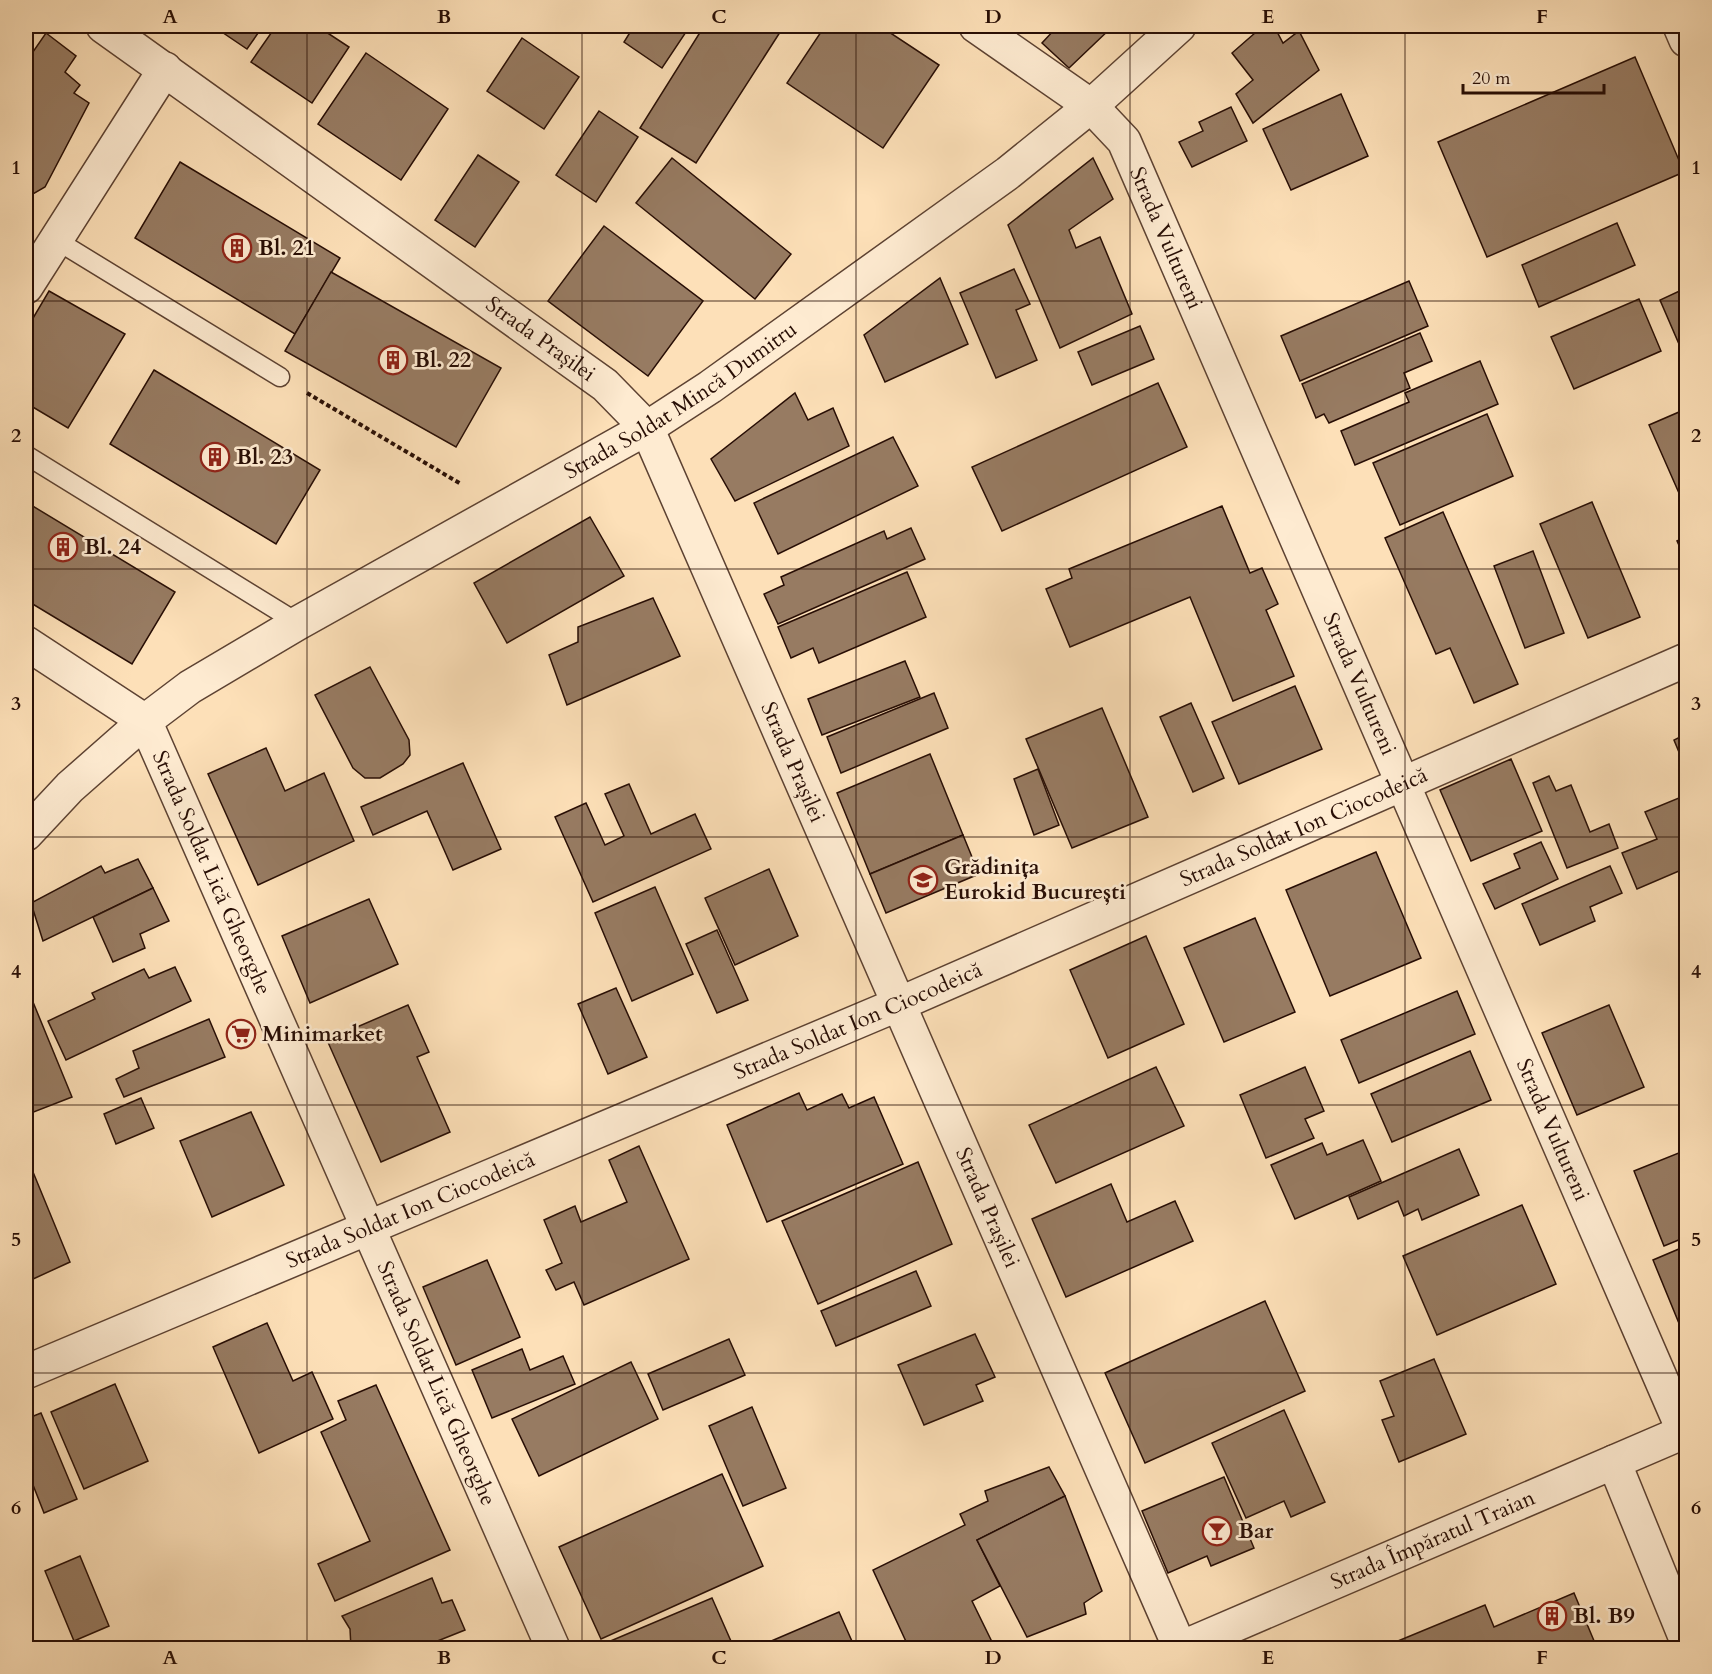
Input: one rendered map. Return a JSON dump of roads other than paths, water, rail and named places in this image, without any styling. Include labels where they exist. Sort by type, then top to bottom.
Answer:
[{"type":"street","name":"Strada Prașilei","points":[[103,26],[605,385],[647,428],[1181,1648]]},
{"type":"street","name":"Strada Vultureni","points":[[976,26],[1091,106],[1124,141],[1685,1431]]},
{"type":"street","name":"Strada Soldat Mincă Dumitru","points":[[26,834],[70,788],[145,721],[190,687],[298,623],[647,428],[710,387],[1008,173],[1091,106],[1179,26]]},
{"type":"street","points":[[1680,26],[1686,40]]},
{"type":"street","points":[[26,287],[165,69]]},
{"type":"street","points":[[26,643],[145,721]]},
{"type":"street","name":"Strada Soldat Ion Ciocodeică","points":[[26,1372],[899,1004],[1686,660]]},
{"type":"street","name":"Strada Soldat Lică Gheorghe","points":[[145,721],[553,1648]]},
{"type":"street","name":"Strada Împăratul Traian","points":[[1181,1648],[1685,1431]]},
{"type":"street","points":[[1614,1462],[1686,1639]]},
{"type":"lane","points":[[56,240],[280,376]]},
{"type":"lane","points":[[26,455],[298,623]]},
{"type":"place","name":"Bl. 21","points":[[237,248]]},
{"type":"place","name":"Bl. 22","points":[[393,360]]},
{"type":"place","name":"Bl. 23","points":[[215,457]]},
{"type":"place","name":"Bl. 24","points":[[63,547]]},
{"type":"place","name":"Grădinița Eurokid București","points":[[923,880]]},
{"type":"place","name":"Minimarket","points":[[241,1034]]},
{"type":"place","name":"Bar","points":[[1217,1531]]},
{"type":"place","name":"Bl. B9","points":[[1552,1616]]}]
